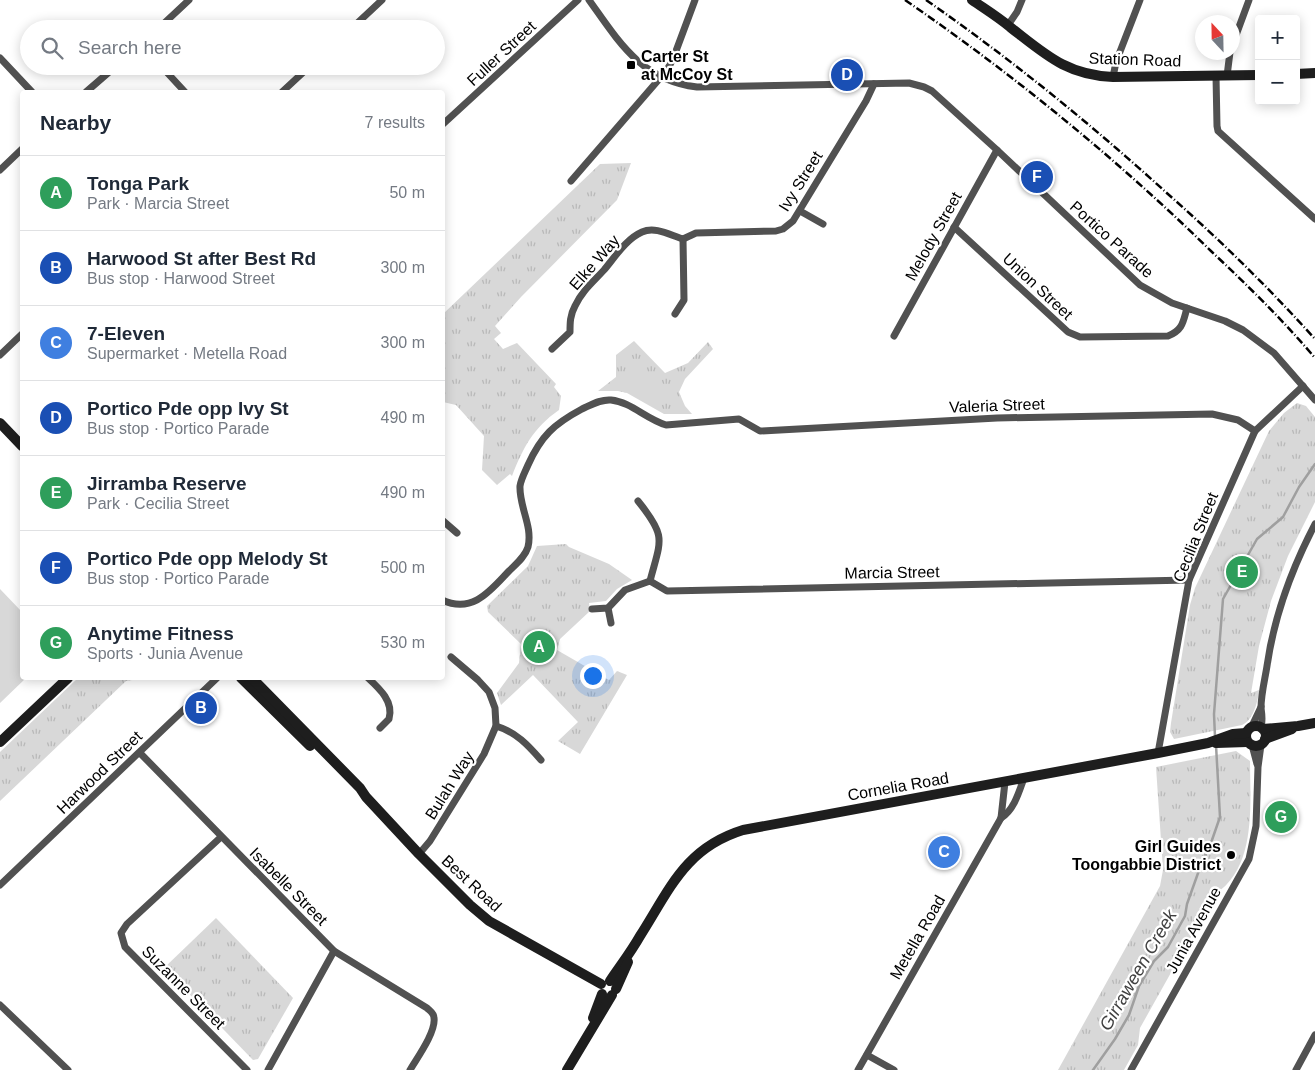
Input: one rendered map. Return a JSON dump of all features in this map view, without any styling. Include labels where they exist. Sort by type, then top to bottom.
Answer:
[{"type":"main road","name":"Station Road","points":[[972,0],[1054,61],[1070,69],[1096,76],[1255,75]]},
{"type":"main road","points":[[1300,74],[1315,73]]},
{"type":"main road","points":[[0,423],[20,444]]},
{"type":"main road","points":[[0,742],[66,680]]},
{"type":"main road","name":"Best Road","points":[[254,680],[356,792],[366,797],[470,905],[489,921],[608,989]]},
{"type":"main road","name":"Cornelia Road","points":[[567,1070],[582,1044],[608,989],[660,903],[685,866],[701,851],[719,840],[743,830],[1208,743],[1256,736],[1278,736],[1298,726],[1315,723]]},
{"type":"street","points":[[168,20],[189,0]]},
{"type":"street","points":[[360,20],[382,0]]},
{"type":"street","name":"Fuller Street","points":[[445,122],[578,0]]},
{"type":"street","name":"Portico Parade","points":[[589,0],[622,46],[640,64],[661,78],[684,85],[697,87],[909,83],[924,87],[997,150],[1140,285],[1172,303],[1225,321],[1244,330],[1274,353],[1315,400]]},
{"type":"street","points":[[571,181],[661,78],[673,59],[695,0]]},
{"type":"street","points":[[1008,25],[1017,12],[1022,0]]},
{"type":"street","points":[[1113,77],[1116,62],[1140,0]]},
{"type":"street","points":[[1240,24],[1249,0]]},
{"type":"street","points":[[0,58],[30,90]]},
{"type":"street","points":[[1227,76],[1229,60]]},
{"type":"street","points":[[88,90],[106,75]]},
{"type":"street","points":[[169,75],[183,90]]},
{"type":"street","points":[[284,90],[300,75]]},
{"type":"street","points":[[1216,76],[1218,131],[1315,219]]},
{"type":"street","name":"Ivy Street","points":[[683,239],[696,233],[776,231],[783,229],[793,221],[866,101],[874,84]]},
{"type":"street","name":"Melody Street","points":[[894,336],[997,150]]},
{"type":"street","points":[[0,170],[20,151]]},
{"type":"street","points":[[800,211],[823,224]]},
{"type":"street","name":"Union Street","points":[[954,227],[1068,332],[1074,335],[1080,337],[1168,336],[1178,332],[1187,308]]},
{"type":"street","name":"Elke Way","points":[[552,349],[570,332],[570,316],[588,286],[626,244],[642,231],[657,230],[683,239]]},
{"type":"street","points":[[675,314],[684,300],[683,239]]},
{"type":"street","points":[[0,355],[20,336]]},
{"type":"street","name":"Cecilia Street","points":[[1158,753],[1189,580],[1255,431],[1303,386]]},
{"type":"street","name":"Valeria Street","points":[[445,601],[458,604],[482,599],[523,557],[528,547],[528,530],[520,485],[539,442],[548,431],[569,416],[600,401],[609,400],[627,405],[656,422],[666,425],[739,419],[760,431],[996,418],[1212,414],[1238,420],[1255,431]]},
{"type":"street","points":[[592,609],[608,608],[625,590],[650,580],[659,550],[659,534],[655,524],[638,501]]},
{"type":"street","points":[[445,523],[457,533]]},
{"type":"street","name":"Junia Avenue","points":[[1131,1070],[1249,858],[1256,826],[1258,767],[1256,736],[1267,664],[1280,610],[1299,555],[1315,524]]},
{"type":"street","name":"Marcia Street","points":[[650,580],[667,591],[687,591],[1189,580]]},
{"type":"street","points":[[608,608],[611,623]]},
{"type":"street","points":[[451,657],[489,692],[495,708],[496,726],[509,730],[541,760]]},
{"type":"street","name":"Harwood Street","points":[[0,885],[215,680]]},
{"type":"street","points":[[370,680],[390,705],[389,719],[380,728]]},
{"type":"street","name":"Bulah Way","points":[[419,854],[430,841],[484,754],[496,726]]},
{"type":"street","name":"Isabelle Street","points":[[140,753],[334,951],[427,1008],[433,1014],[433,1029],[410,1070]]},
{"type":"street","name":"Metella Road","points":[[1001,818],[1012,807],[1024,778]]},
{"type":"street","name":"Metella Road","points":[[858,1070],[1001,818],[1005,782]]},
{"type":"street","name":"Suzanne Street","points":[[221,837],[127,924],[121,933],[125,947],[246,1070]]},
{"type":"street","points":[[268,1070],[334,951]]},
{"type":"street","points":[[0,1006],[68,1070]]},
{"type":"street","points":[[1296,1070],[1315,1035]]},
{"type":"street","points":[[867,1055],[894,1070]]},
{"type":"green space","points":[[631,163],[617,200],[495,326],[501,333],[494,339],[503,349],[517,343],[556,384],[554,387],[561,396],[559,410],[542,424],[530,439],[520,456],[512,476],[510,474],[497,485],[482,470],[484,436],[456,405],[445,402],[445,312],[600,164]]},
{"type":"green space","points":[[634,341],[665,373],[688,363],[708,342],[713,349],[685,379],[679,392],[685,406],[692,414],[664,414],[627,393],[598,391],[616,377],[616,355]]},
{"type":"green space","points":[[635,365],[671,389],[657,409],[621,385]]},
{"type":"green space","points":[[1297,403],[1306,406],[1315,417],[1315,502],[1288,556],[1271,601],[1259,646],[1251,693],[1259,690],[1256,706],[1252,716],[1242,725],[1174,739],[1170,732],[1171,723],[1190,605],[1195,588],[1269,431],[1284,413]]},
{"type":"green space","points":[[566,544],[609,564],[632,580],[617,589],[606,601],[589,603],[590,611],[560,639],[557,650],[609,680],[617,671],[627,675],[580,754],[558,741],[578,722],[533,675],[501,705],[497,693],[519,663],[521,644],[488,612],[487,606],[528,566],[537,546]]},
{"type":"green space","points":[[0,589],[20,610],[20,680],[24,680],[0,703]]},
{"type":"green space","points":[[76,680],[132,680],[126,681],[0,801],[0,752]]},
{"type":"green space","points":[[1236,751],[1250,761],[1248,834],[1245,851],[1238,868],[1229,882],[1215,894],[1140,1028],[1138,1045],[1124,1070],[1058,1070],[1160,886],[1163,870],[1156,767]]},
{"type":"green space","points":[[216,918],[293,998],[258,1059],[253,1060],[164,968]]},
{"type":"waterway","name":"Girraween Creek","points":[[1215,737],[1214,714],[1223,599],[1257,539],[1283,517],[1299,487],[1315,464]]},
{"type":"waterway","name":"Girraween Creek","points":[[1093,1070],[1129,1015],[1139,986],[1154,961],[1168,947],[1185,916],[1187,904],[1220,817],[1216,745]]},
{"type":"railway","points":[[905,0],[986,58],[1102,151],[1239,278],[1315,358]]},
{"type":"railway","points":[[926,0],[1020,69],[1140,169],[1207,229],[1280,301],[1315,339]]},
{"type":"place","name":"Carter St at McCoy St","points":[[631,65]]},
{"type":"place","name":"Portico Pde opp Ivy St","points":[[847,75]]},
{"type":"place","name":"Portico Pde opp Melody St","points":[[1037,177]]},
{"type":"place","name":"Jirramba Reserve","points":[[1242,572]]},
{"type":"place","name":"Tonga Park","points":[[539,647]]},
{"type":"place","name":"Harwood St after Best Rd","points":[[201,708]]},
{"type":"place","name":"Anytime Fitness","points":[[1281,817]]},
{"type":"place","name":"7-Eleven","points":[[944,852]]},
{"type":"place","name":"Girl Guides Toongabbie District","points":[[1231,855]]}]
